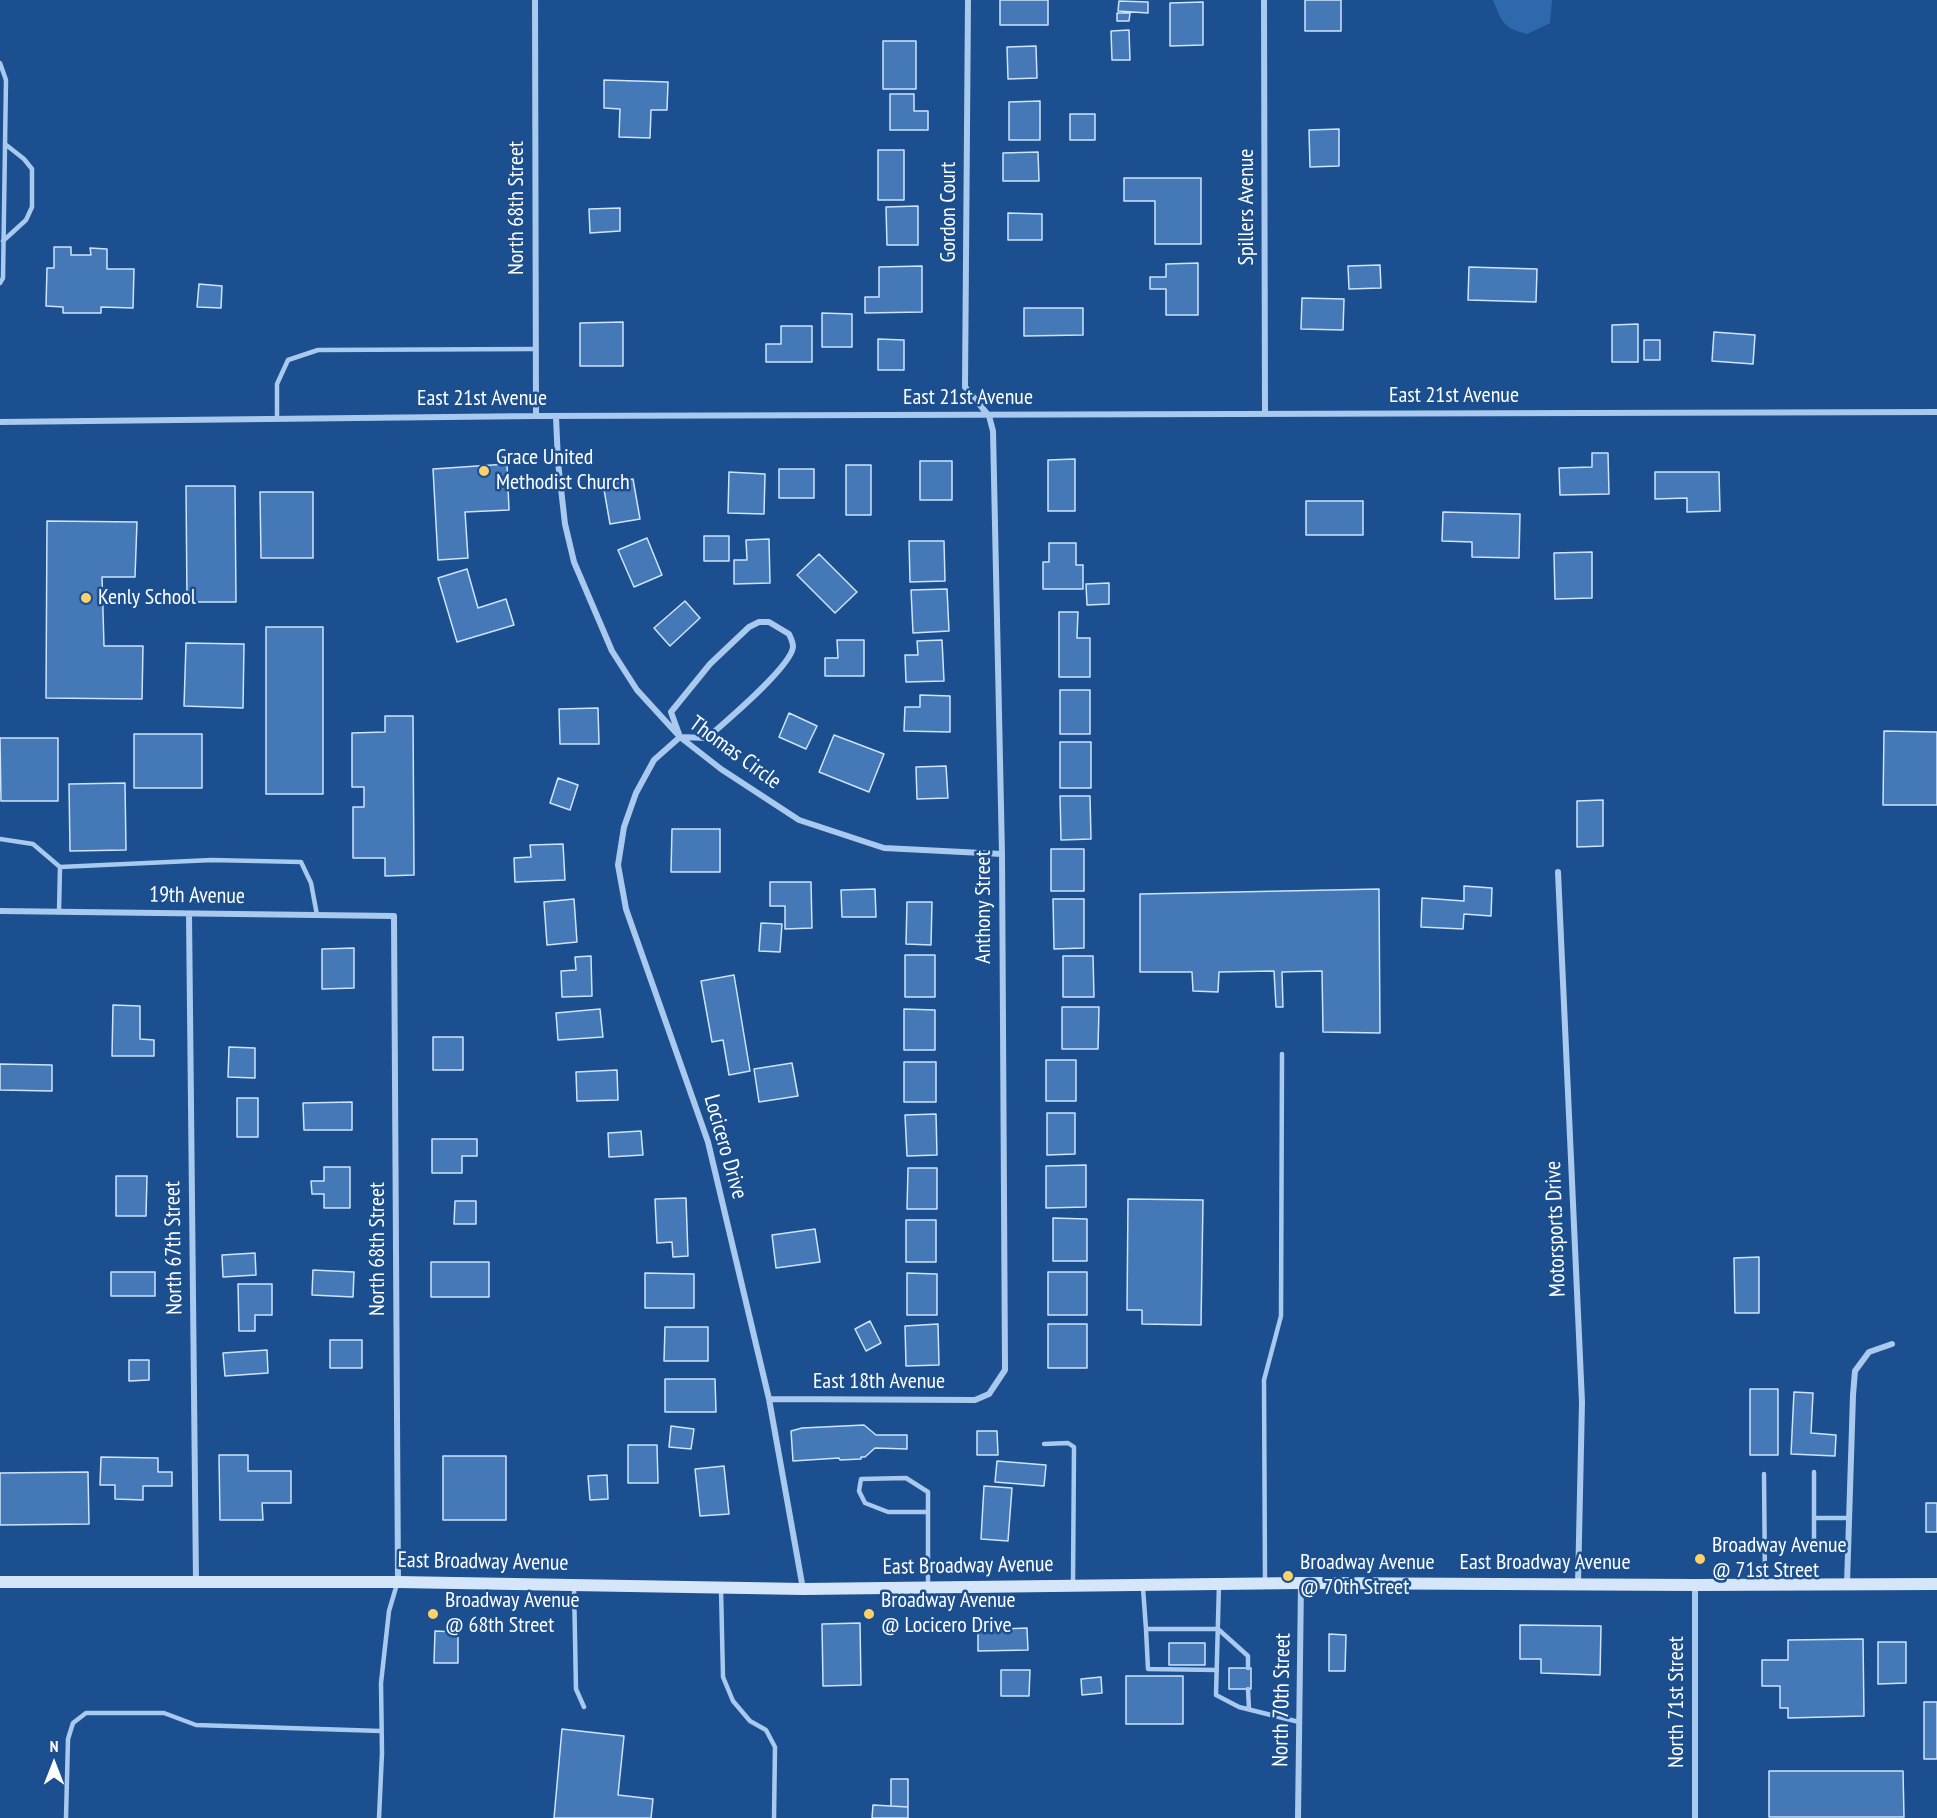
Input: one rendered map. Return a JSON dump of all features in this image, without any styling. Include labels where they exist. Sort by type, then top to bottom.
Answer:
[{"type":"main road","name":"East Broadway Avenue","points":[[0,1582],[398,1582],[803,1589],[1301,1583],[1937,1584]]},
{"type":"street","name":"North 68th Street","points":[[534,0],[536,416]]},
{"type":"street","name":"Gordon Court","points":[[968,0],[965,387],[989,416]]},
{"type":"street","name":"Spillers Avenue","points":[[1264,0],[1265,414]]},
{"type":"street","name":"East 21st Avenue","points":[[0,422],[536,416],[1937,412]]},
{"type":"street","name":"Anthony Street","points":[[989,416],[993,431],[1002,854],[1005,1370],[989,1394]]},
{"type":"street","name":"Thomas Circle","points":[[556,417],[565,524],[574,562],[612,651],[638,690],[680,737],[721,769],[799,820],[884,848],[1002,854]]},
{"type":"street","points":[[759,622],[769,622],[789,634],[793,648],[787,660],[754,695],[707,738],[680,737],[670,712],[710,664],[749,627],[759,622]]},
{"type":"street","name":"Locicero Drive","points":[[680,737],[654,760],[636,793],[624,827],[618,865],[626,909],[708,1142],[769,1399],[803,1589]]},
{"type":"street","name":"Motorsports Drive","points":[[1558,872],[1582,1402],[1578,1584]]},
{"type":"street","name":"19th Avenue","points":[[0,911],[394,916]]},
{"type":"street","name":"North 67th Street","points":[[189,914],[196,1582]]},
{"type":"street","name":"North 68th Street","points":[[394,916],[398,1582]]},
{"type":"street","points":[[1847,1585],[1853,1395],[1856,1371],[1869,1352],[1892,1344]]},
{"type":"street","name":"East 18th Avenue","points":[[769,1399],[975,1400],[989,1394]]},
{"type":"street","name":"North 70th Street","points":[[1298,1818],[1301,1583]]},
{"type":"street","name":"North 71st Street","points":[[1695,1585],[1695,1818]]},
{"type":"lane","points":[[0,63],[6,81],[3,278],[0,283]]},
{"type":"lane","points":[[3,241],[26,220],[32,207],[32,169],[24,159],[5,144]]},
{"type":"lane","points":[[277,419],[277,384],[288,360],[318,350],[536,349]]},
{"type":"lane","points":[[0,839],[33,844],[60,867],[212,860],[301,862],[311,883],[317,915]]},
{"type":"lane","points":[[59,912],[60,867]]},
{"type":"lane","points":[[1265,1584],[1264,1380],[1281,1316],[1281,1054]]},
{"type":"lane","points":[[1044,1444],[1068,1443],[1074,1447],[1074,1586]]},
{"type":"lane","points":[[1814,1472],[1814,1550]]},
{"type":"lane","points":[[1764,1474],[1765,1585]]},
{"type":"lane","points":[[927,1512],[888,1512],[866,1503],[860,1491],[861,1479],[906,1478],[928,1492],[928,1587]]},
{"type":"lane","points":[[1814,1518],[1849,1518]]},
{"type":"lane","points":[[379,1818],[383,1652],[389,1611],[398,1582]]},
{"type":"lane","points":[[574,1584],[576,1689],[584,1707]]},
{"type":"lane","points":[[1219,1584],[1216,1695],[1239,1707],[1299,1722]]},
{"type":"lane","points":[[1143,1585],[1148,1669],[1217,1670]]},
{"type":"lane","points":[[721,1587],[723,1677],[733,1701],[750,1721],[766,1730],[775,1747],[774,1818]]},
{"type":"lane","points":[[1146,1629],[1218,1629],[1248,1656],[1248,1668]]},
{"type":"lane","points":[[1248,1689],[1249,1709]]},
{"type":"lane","points":[[66,1818],[68,1739],[73,1723],[86,1713],[164,1713],[196,1725],[381,1731]]},
{"type":"shaded area","points":[[1493,0],[1552,0],[1550,23],[1527,34],[1513,29],[1501,19]]},
{"type":"building","points":[[1000,0],[1048,0],[1048,25],[1000,25]]},
{"type":"building","points":[[1305,0],[1341,0],[1341,31],[1305,31]]},
{"type":"building","points":[[1119,1],[1148,2],[1148,13],[1118,11]]},
{"type":"building","points":[[1203,2],[1203,45],[1170,46],[1170,3]]},
{"type":"building","points":[[1117,13],[1130,13],[1129,21],[1117,21]]},
{"type":"building","points":[[1129,30],[1130,60],[1112,60],[1111,31]]},
{"type":"building","points":[[883,41],[916,41],[916,89],[883,89]]},
{"type":"building","points":[[1036,46],[1037,78],[1008,79],[1007,47]]},
{"type":"building","points":[[604,80],[668,82],[667,110],[651,110],[650,138],[619,137],[620,109],[604,108]]},
{"type":"building","points":[[890,94],[914,94],[914,111],[928,111],[928,130],[890,130]]},
{"type":"building","points":[[1040,101],[1040,140],[1009,140],[1009,102]]},
{"type":"building","points":[[1070,114],[1095,114],[1095,140],[1070,140]]},
{"type":"building","points":[[1339,129],[1339,166],[1310,167],[1309,130]]},
{"type":"building","points":[[878,150],[904,150],[904,200],[878,200]]},
{"type":"building","points":[[1038,152],[1039,181],[1003,181],[1003,153]]},
{"type":"building","points":[[1124,178],[1201,178],[1201,244],[1155,244],[1155,201],[1124,201]]},
{"type":"building","points":[[918,206],[918,245],[887,245],[886,207]]},
{"type":"building","points":[[620,208],[620,231],[590,233],[589,209]]},
{"type":"building","points":[[1008,213],[1042,214],[1042,240],[1008,240]]},
{"type":"building","points":[[54,247],[71,247],[71,255],[91,255],[90,248],[107,249],[107,269],[134,269],[133,308],[101,307],[101,313],[63,313],[63,307],[46,306],[47,268],[54,268]]},
{"type":"building","points":[[1198,263],[1198,315],[1166,315],[1166,289],[1150,289],[1150,277],[1166,277],[1166,264]]},
{"type":"building","points":[[1380,265],[1381,288],[1349,289],[1348,266]]},
{"type":"building","points":[[922,266],[922,312],[865,313],[865,297],[879,297],[879,267]]},
{"type":"building","points":[[1469,267],[1537,269],[1536,302],[1468,300]]},
{"type":"building","points":[[199,284],[222,286],[221,308],[197,307]]},
{"type":"building","points":[[1302,298],[1344,299],[1343,330],[1301,329]]},
{"type":"building","points":[[1024,308],[1083,308],[1083,335],[1024,336]]},
{"type":"building","points":[[822,313],[852,314],[852,347],[822,347]]},
{"type":"building","points":[[623,322],[623,366],[580,366],[580,323]]},
{"type":"building","points":[[1638,324],[1638,362],[1612,362],[1612,325]]},
{"type":"building","points":[[781,326],[812,326],[812,362],[766,362],[766,344],[781,344]]},
{"type":"building","points":[[1714,332],[1755,335],[1753,364],[1712,361]]},
{"type":"building","points":[[878,339],[904,340],[904,370],[878,370]]},
{"type":"building","points":[[1644,340],[1660,340],[1660,360],[1644,360]]},
{"type":"building","points":[[1592,453],[1608,453],[1609,494],[1560,495],[1559,468],[1592,467]]},
{"type":"building","points":[[1075,459],[1075,511],[1048,511],[1048,460]]},
{"type":"building","points":[[920,461],[952,461],[952,500],[920,500]]},
{"type":"building","points":[[507,464],[509,510],[465,512],[468,558],[438,560],[433,469]]},
{"type":"building","points":[[846,465],[871,465],[871,515],[846,515]]},
{"type":"building","points":[[779,469],[814,469],[814,498],[779,498]]},
{"type":"building","points":[[729,472],[765,474],[764,514],[728,513]]},
{"type":"building","points":[[1655,472],[1719,472],[1720,511],[1687,512],[1687,498],[1655,499]]},
{"type":"building","points":[[633,479],[640,519],[610,524],[603,484]]},
{"type":"building","points":[[186,486],[235,486],[236,602],[187,602]]},
{"type":"building","points":[[260,492],[313,492],[313,558],[261,558]]},
{"type":"building","points":[[1306,501],[1363,501],[1363,535],[1306,535]]},
{"type":"building","points":[[1443,512],[1520,514],[1519,558],[1472,557],[1472,542],[1442,541]]},
{"type":"building","points":[[47,521],[137,522],[135,577],[102,577],[104,646],[143,646],[142,699],[46,698]]},
{"type":"building","points":[[704,536],[729,536],[729,561],[704,561]]},
{"type":"building","points":[[647,538],[662,575],[634,587],[618,550]]},
{"type":"building","points":[[769,539],[770,583],[734,584],[734,560],[747,560],[746,540]]},
{"type":"building","points":[[909,541],[944,541],[945,581],[910,582]]},
{"type":"building","points":[[1049,543],[1076,543],[1076,565],[1083,565],[1083,589],[1043,589],[1043,562],[1049,562]]},
{"type":"building","points":[[1592,552],[1592,598],[1555,599],[1554,553]]},
{"type":"building","points":[[819,554],[857,592],[835,613],[797,575]]},
{"type":"building","points":[[467,569],[478,608],[506,599],[514,625],[457,642],[438,578]]},
{"type":"building","points":[[1109,583],[1109,604],[1087,605],[1086,584]]},
{"type":"building","points":[[947,589],[949,631],[913,633],[911,590]]},
{"type":"building","points":[[685,601],[700,618],[670,646],[654,628]]},
{"type":"building","points":[[1059,612],[1078,612],[1077,638],[1090,638],[1090,677],[1059,677]]},
{"type":"building","points":[[266,627],[323,627],[323,794],[266,794]]},
{"type":"building","points":[[837,640],[864,640],[864,676],[825,676],[825,658],[838,658]]},
{"type":"building","points":[[942,640],[944,681],[906,682],[905,655],[918,655],[917,641]]},
{"type":"building","points":[[186,643],[244,644],[243,708],[184,706]]},
{"type":"building","points":[[1060,690],[1090,690],[1090,734],[1060,734]]},
{"type":"building","points":[[920,695],[950,696],[950,732],[904,731],[905,707],[920,707]]},
{"type":"building","points":[[598,708],[599,744],[560,744],[559,709]]},
{"type":"building","points":[[789,713],[817,726],[806,749],[779,737]]},
{"type":"building","points":[[385,716],[413,716],[414,875],[385,876],[385,858],[353,858],[353,807],[364,807],[364,787],[352,787],[352,733],[385,732]]},
{"type":"building","points":[[1884,731],[1937,732],[1937,805],[1883,805]]},
{"type":"building","points":[[134,734],[202,734],[202,788],[134,788]]},
{"type":"building","points":[[834,735],[884,754],[869,792],[819,772]]},
{"type":"building","points":[[0,738],[58,738],[58,801],[1,801]]},
{"type":"building","points":[[1060,742],[1091,742],[1091,788],[1060,788]]},
{"type":"building","points":[[946,766],[948,798],[917,799],[916,767]]},
{"type":"building","points":[[558,778],[578,785],[570,810],[550,803]]},
{"type":"building","points":[[125,783],[126,850],[70,851],[69,784]]},
{"type":"building","points":[[1060,796],[1090,796],[1091,839],[1061,840]]},
{"type":"building","points":[[1603,800],[1603,846],[1577,847],[1577,801]]},
{"type":"building","points":[[672,829],[720,829],[720,872],[671,872]]},
{"type":"building","points":[[563,844],[565,880],[515,882],[514,858],[531,857],[530,845]]},
{"type":"building","points":[[1051,849],[1084,849],[1084,891],[1051,891]]},
{"type":"building","points":[[770,882],[811,882],[812,928],[785,929],[785,906],[770,906]]},
{"type":"building","points":[[1464,886],[1492,888],[1491,916],[1464,914],[1463,929],[1421,927],[1422,898],[1464,901]]},
{"type":"building","points":[[875,889],[876,917],[842,917],[841,890]]},
{"type":"building","points":[[1379,889],[1380,1033],[1323,1032],[1322,971],[1282,972],[1283,1007],[1276,1007],[1274,971],[1219,972],[1218,992],[1193,991],[1192,972],[1140,972],[1140,894]]},
{"type":"building","points":[[574,899],[577,942],[547,945],[544,902]]},
{"type":"building","points":[[1053,899],[1084,899],[1084,948],[1054,949]]},
{"type":"building","points":[[907,902],[932,902],[931,945],[906,944]]},
{"type":"building","points":[[761,923],[782,924],[780,952],[759,951]]},
{"type":"building","points":[[354,948],[354,988],[322,989],[322,949]]},
{"type":"building","points":[[905,955],[935,955],[935,997],[905,997]]},
{"type":"building","points":[[591,956],[592,996],[562,997],[561,971],[576,970],[575,957]]},
{"type":"building","points":[[1063,956],[1093,956],[1094,997],[1063,997]]},
{"type":"building","points":[[734,975],[750,1071],[729,1075],[723,1040],[712,1042],[701,981]]},
{"type":"building","points":[[113,1005],[140,1006],[140,1039],[154,1040],[154,1056],[112,1056]]},
{"type":"building","points":[[1062,1007],[1099,1007],[1098,1049],[1062,1049]]},
{"type":"building","points":[[600,1009],[603,1037],[558,1040],[556,1013]]},
{"type":"building","points":[[904,1009],[935,1010],[935,1050],[904,1050]]},
{"type":"building","points":[[433,1037],[463,1037],[463,1070],[433,1070]]},
{"type":"building","points":[[229,1047],[255,1048],[255,1078],[228,1077]]},
{"type":"building","points":[[1046,1060],[1076,1060],[1076,1101],[1046,1101]]},
{"type":"building","points":[[904,1062],[936,1062],[936,1102],[904,1102]]},
{"type":"building","points":[[792,1063],[798,1096],[759,1102],[754,1069]]},
{"type":"building","points":[[0,1064],[52,1065],[52,1091],[0,1090]]},
{"type":"building","points":[[617,1070],[618,1100],[577,1101],[576,1072]]},
{"type":"building","points":[[237,1098],[258,1098],[258,1137],[237,1137]]},
{"type":"building","points":[[352,1102],[352,1130],[304,1130],[303,1103]]},
{"type":"building","points":[[1047,1113],[1075,1113],[1075,1154],[1047,1155]]},
{"type":"building","points":[[936,1114],[937,1155],[907,1156],[905,1115]]},
{"type":"building","points":[[641,1131],[643,1155],[609,1157],[608,1133]]},
{"type":"building","points":[[432,1139],[477,1139],[477,1156],[462,1156],[462,1173],[432,1173]]},
{"type":"building","points":[[1086,1165],[1086,1207],[1046,1208],[1046,1166]]},
{"type":"building","points":[[324,1167],[350,1167],[350,1208],[324,1208],[324,1194],[312,1194],[311,1181],[324,1181]]},
{"type":"building","points":[[908,1168],[937,1168],[937,1209],[907,1209]]},
{"type":"building","points":[[116,1176],[147,1176],[146,1216],[116,1216]]},
{"type":"building","points":[[686,1198],[688,1256],[673,1257],[672,1242],[657,1243],[655,1199]]},
{"type":"building","points":[[1128,1199],[1203,1200],[1201,1325],[1142,1324],[1142,1310],[1127,1310]]},
{"type":"building","points":[[455,1201],[476,1201],[476,1224],[454,1224]]},
{"type":"building","points":[[1053,1218],[1087,1219],[1087,1261],[1053,1261]]},
{"type":"building","points":[[906,1220],[936,1220],[936,1262],[906,1262]]},
{"type":"building","points":[[815,1229],[820,1262],[776,1268],[772,1235]]},
{"type":"building","points":[[255,1253],[256,1275],[223,1277],[222,1255]]},
{"type":"building","points":[[1759,1257],[1759,1313],[1735,1313],[1734,1258]]},
{"type":"building","points":[[431,1262],[489,1262],[489,1297],[431,1297]]},
{"type":"building","points":[[313,1270],[354,1272],[353,1297],[312,1295]]},
{"type":"building","points":[[111,1272],[155,1272],[155,1296],[111,1296]]},
{"type":"building","points":[[1048,1272],[1087,1272],[1087,1315],[1048,1315]]},
{"type":"building","points":[[645,1273],[694,1274],[694,1308],[645,1308]]},
{"type":"building","points":[[907,1273],[937,1274],[937,1315],[907,1315]]},
{"type":"building","points":[[238,1284],[272,1284],[272,1315],[255,1315],[255,1331],[239,1331]]},
{"type":"building","points":[[870,1321],[881,1343],[866,1351],[855,1329]]},
{"type":"building","points":[[938,1324],[939,1365],[906,1366],[905,1326]]},
{"type":"building","points":[[1048,1324],[1087,1324],[1087,1368],[1048,1368]]},
{"type":"building","points":[[665,1327],[708,1327],[708,1361],[664,1361]]},
{"type":"building","points":[[330,1340],[362,1340],[362,1368],[330,1368]]},
{"type":"building","points":[[267,1350],[268,1373],[225,1376],[223,1353]]},
{"type":"building","points":[[129,1360],[149,1360],[149,1380],[129,1381]]},
{"type":"building","points":[[665,1379],[715,1379],[716,1412],[665,1412]]},
{"type":"building","points":[[1750,1389],[1778,1389],[1778,1455],[1750,1455]]},
{"type":"building","points":[[1794,1392],[1813,1393],[1811,1433],[1836,1435],[1835,1456],[1791,1454]]},
{"type":"building","points":[[864,1425],[876,1435],[907,1435],[907,1449],[875,1448],[861,1459],[793,1461],[791,1431],[802,1428]]},
{"type":"building","points":[[671,1426],[694,1429],[691,1449],[669,1447]]},
{"type":"building","points":[[977,1431],[997,1431],[998,1455],[977,1455]]},
{"type":"building","points":[[628,1445],[657,1445],[658,1483],[628,1483]]},
{"type":"building","points":[[219,1455],[248,1455],[248,1471],[291,1471],[291,1503],[262,1503],[263,1520],[220,1520]]},
{"type":"building","points":[[443,1456],[506,1456],[506,1520],[443,1520]]},
{"type":"building","points":[[101,1457],[158,1458],[158,1472],[172,1472],[172,1486],[143,1486],[143,1500],[115,1499],[115,1485],[100,1485]]},
{"type":"building","points":[[997,1461],[1046,1465],[1044,1486],[995,1482]]},
{"type":"building","points":[[724,1466],[729,1514],[700,1516],[695,1469]]},
{"type":"building","points":[[88,1472],[89,1524],[0,1525],[0,1473]]},
{"type":"building","points":[[607,1475],[608,1499],[590,1500],[588,1476]]},
{"type":"building","points":[[984,1486],[1012,1488],[1008,1541],[981,1539]]},
{"type":"building","points":[[1926,1503],[1937,1503],[1937,1532],[1926,1532]]},
{"type":"building","points":[[860,1623],[861,1685],[823,1686],[822,1624]]},
{"type":"building","points":[[1520,1625],[1601,1626],[1600,1675],[1541,1673],[1541,1659],[1520,1659]]},
{"type":"building","points":[[1027,1628],[1028,1650],[978,1651],[978,1630]]},
{"type":"building","points":[[435,1631],[458,1632],[458,1663],[434,1663]]},
{"type":"building","points":[[1329,1634],[1346,1635],[1345,1671],[1329,1671]]},
{"type":"building","points":[[1863,1639],[1864,1716],[1788,1718],[1788,1708],[1780,1708],[1780,1686],[1762,1686],[1762,1660],[1788,1660],[1788,1640]]},
{"type":"building","points":[[1878,1642],[1906,1642],[1906,1683],[1878,1684]]},
{"type":"building","points":[[1169,1643],[1205,1643],[1205,1665],[1169,1665]]},
{"type":"building","points":[[1229,1668],[1251,1668],[1251,1689],[1229,1689]]},
{"type":"building","points":[[1001,1670],[1030,1670],[1029,1696],[1001,1696]]},
{"type":"building","points":[[1126,1676],[1183,1676],[1183,1724],[1126,1724]]},
{"type":"building","points":[[1101,1677],[1102,1693],[1082,1695],[1081,1679]]},
{"type":"building","points":[[1924,1702],[1937,1702],[1937,1759],[1924,1759]]},
{"type":"building","points":[[562,1729],[624,1736],[618,1795],[653,1799],[651,1818],[554,1818]]},
{"type":"building","points":[[1769,1771],[1903,1771],[1904,1817],[1769,1817]]},
{"type":"building","points":[[891,1779],[908,1779],[908,1807],[891,1806]]},
{"type":"building","points":[[873,1805],[908,1807],[908,1818],[872,1818]]},
{"type":"place","name":"Grace United Methodist Church","points":[[484,471]]},
{"type":"place","name":"Kenly School","points":[[86,598]]},
{"type":"place","name":"Broadway Avenue @ 71st Street","points":[[1700,1559]]},
{"type":"place","name":"Broadway Avenue @ 70th Street","points":[[1288,1576]]},
{"type":"place","name":"Broadway Avenue @ 68th Street","points":[[433,1614]]},
{"type":"place","name":"Broadway Avenue @ Locicero Drive","points":[[869,1614]]}]
